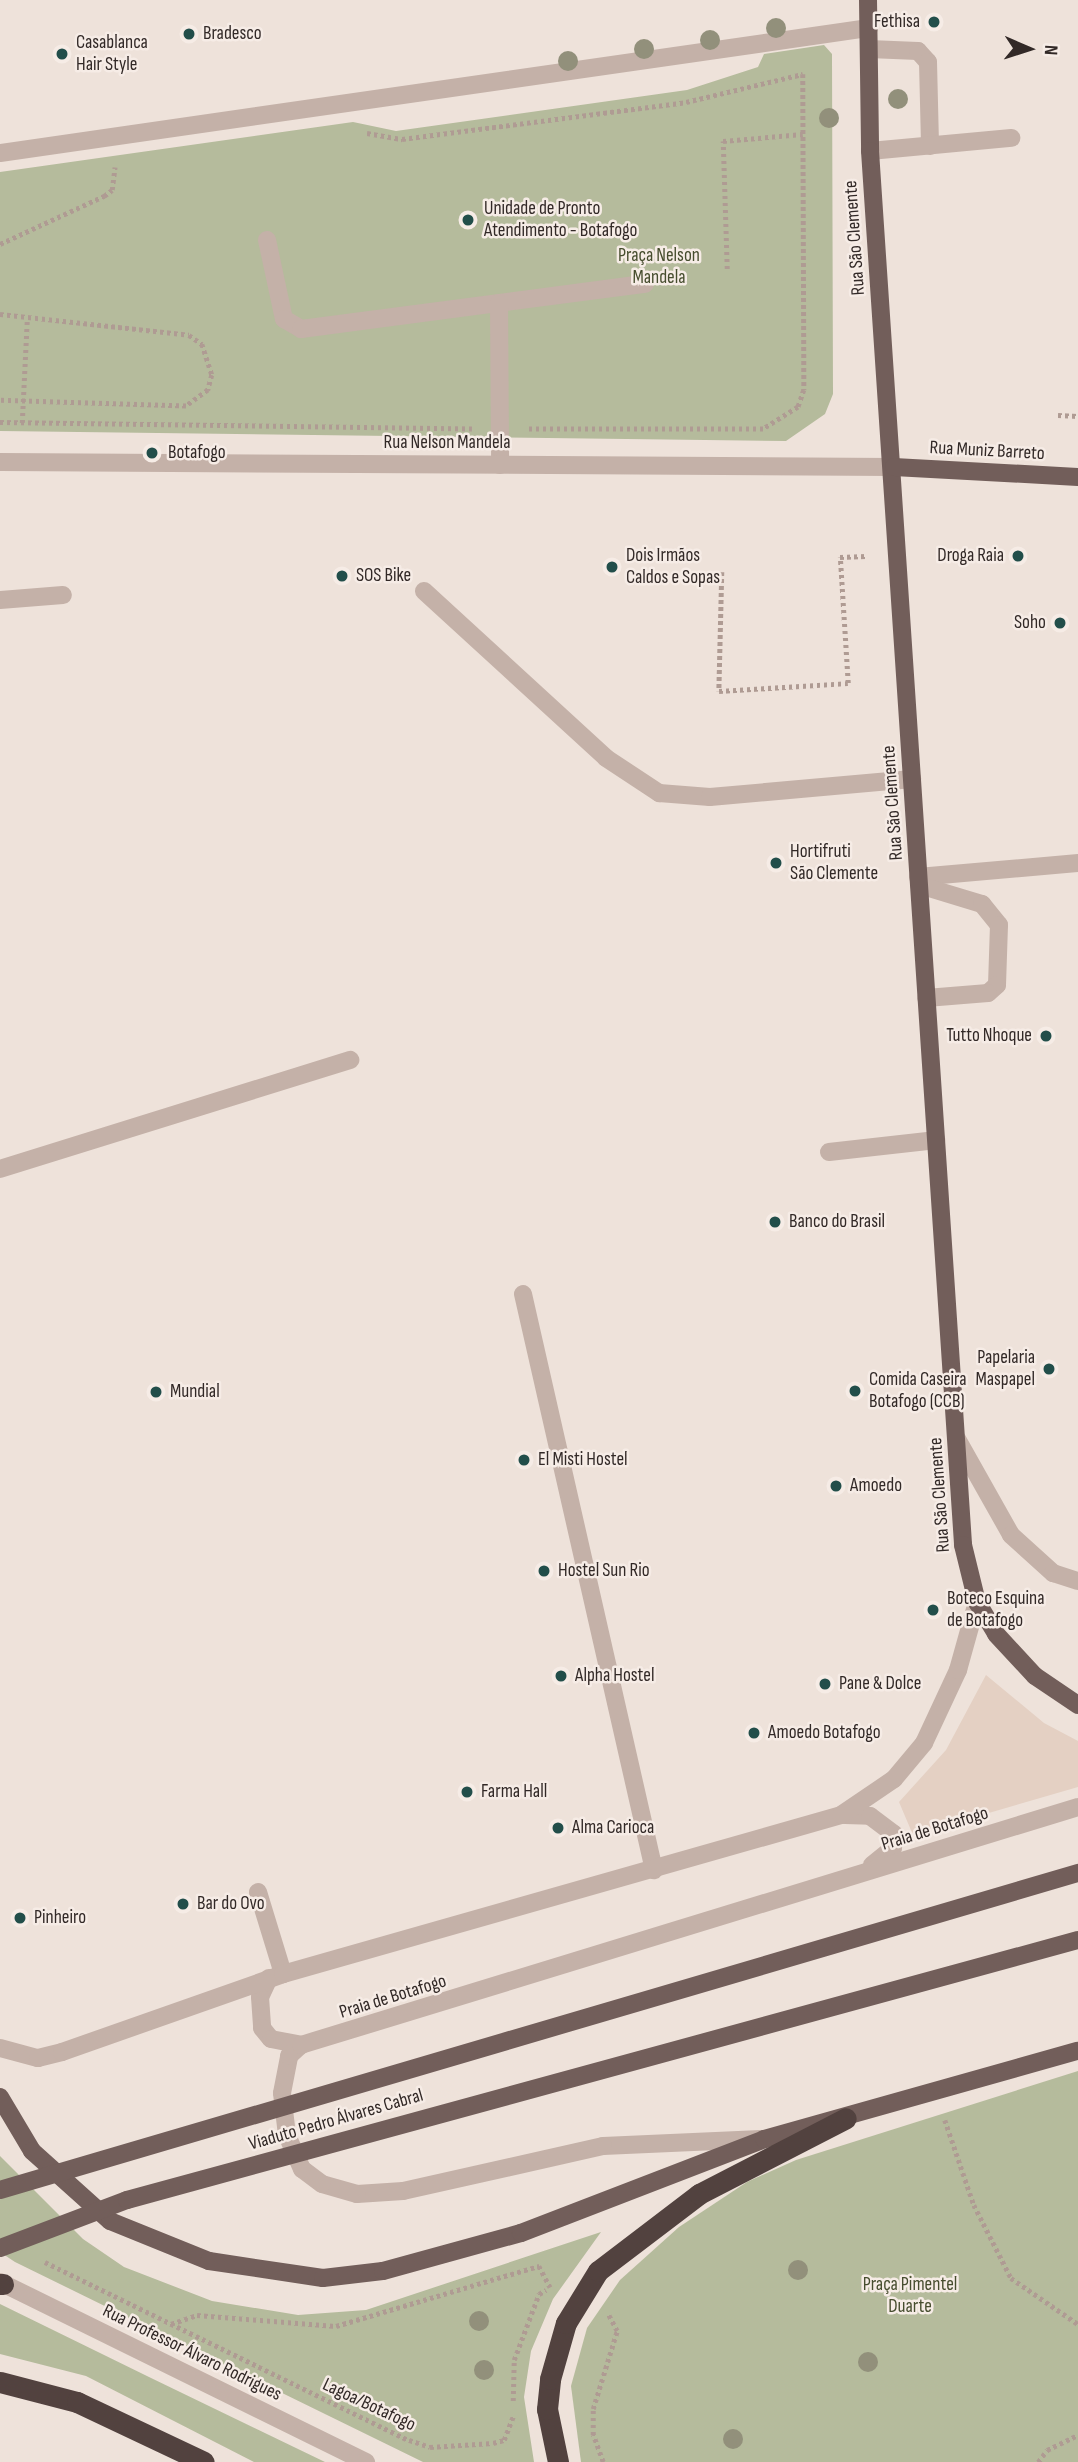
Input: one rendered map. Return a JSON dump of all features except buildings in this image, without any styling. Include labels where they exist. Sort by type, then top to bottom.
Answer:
[{"type":"highway","points":[[558,2462],[548,2419],[550,2379],[579,2299],[598,2271],[699,2194],[846,2118]]},
{"type":"highway","points":[[0,2382],[77,2402],[204,2462]]},
{"type":"main road","name":"Rua São Clemente","points":[[868,0],[870,151],[900,555],[918,881],[963,1545],[976,1602]]},
{"type":"main road","name":"Rua Muniz Barreto","points":[[894,467],[1078,477]]},
{"type":"main road","points":[[976,1602],[1018,1661],[1078,1705]]},
{"type":"main road","name":"Viaduto Pedro Álvares Cabral","points":[[0,2190],[92,2158],[671,1997],[1078,1873]]},
{"type":"main road","name":"Viaduto Pedro Álvares Cabral","points":[[0,2248],[127,2200],[688,2044],[1078,1940]]},
{"type":"main road","points":[[0,2097],[40,2161],[110,2221],[184,2254],[297,2277],[383,2271],[521,2233],[764,2139],[937,2093],[1078,2051]]},
{"type":"street","points":[[0,153],[108,135],[869,28]]},
{"type":"street","points":[[869,49],[918,51],[928,62],[930,146]]},
{"type":"street","points":[[870,151],[1011,138]]},
{"type":"street","points":[[267,240],[292,328],[645,284]]},
{"type":"street","points":[[499,303],[500,465]]},
{"type":"street","name":"Rua Nelson Mandela","points":[[0,462],[894,467]]},
{"type":"street","points":[[424,591],[606,758],[659,793],[710,797],[912,779]]},
{"type":"street","points":[[0,600],[63,595]]},
{"type":"street","points":[[918,881],[1078,863]]},
{"type":"street","points":[[918,881],[982,904],[999,925],[997,985],[988,993],[926,998]]},
{"type":"street","points":[[0,1168],[350,1060]]},
{"type":"street","points":[[829,1152],[936,1140]]},
{"type":"street","points":[[523,1294],[654,1870]]},
{"type":"street","points":[[957,1439],[1011,1535],[1053,1573],[1078,1581]]},
{"type":"street","points":[[0,2048],[38,2058],[276,1976],[841,1815],[877,1793],[924,1744],[958,1670],[976,1602]]},
{"type":"street","name":"Praia de Botafogo","points":[[301,2045],[1078,1807]]},
{"type":"street","points":[[841,1815],[870,1816],[894,1834],[886,1858],[850,1877]]},
{"type":"street","points":[[258,1892],[276,1976],[260,1997],[262,2028],[271,2039],[301,2045]]},
{"type":"street","points":[[301,2045],[289,2056],[282,2093],[292,2152],[312,2179],[357,2194],[403,2191],[603,2146],[764,2139]]},
{"type":"street","name":"Rua Professor Álvaro Rodrigues","points":[[1,2283],[366,2462]]},
{"type":"path","points":[[0,422],[500,429],[763,429],[798,407],[804,390],[803,74],[686,102],[402,139],[352,131]]},
{"type":"path","points":[[727,269],[723,141],[803,134]]},
{"type":"path","points":[[0,244],[112,190],[115,164],[108,135]]},
{"type":"path","points":[[102,166],[128,162]]},
{"type":"path","points":[[0,314],[27,320],[190,335],[202,344],[212,375],[208,390],[186,406],[0,400]]},
{"type":"path","points":[[22,423],[27,320]]},
{"type":"path","points":[[1058,415],[1078,416]]},
{"type":"path","points":[[722,572],[719,691],[848,683],[840,557],[900,555]]},
{"type":"path","points":[[937,2093],[974,2204],[1011,2277],[1078,2325]]},
{"type":"path","name":"Lagoa/Botafogo","points":[[39,2258],[430,2447],[504,2440],[513,2418],[514,2360],[539,2294],[550,2288],[611,2315],[617,2331],[593,2409],[593,2435],[603,2462]]},
{"type":"path","points":[[1038,2462],[1078,2435]]},
{"type":"green space","name":"Praça Nelson Mandela","points":[[824,45],[832,54],[833,394],[825,414],[786,441],[0,431],[0,172],[353,122],[396,131],[687,90],[758,67],[764,54]]},
{"type":"green space","name":"Praça Pimentel Duarte","points":[[1078,2071],[1078,2462],[581,2462],[571,2386],[587,2328],[620,2280],[679,2227],[747,2182],[796,2160]]},
{"type":"green space","points":[[0,2156],[83,2239],[124,2267],[212,2301],[298,2315],[366,2310],[601,2232],[553,2299],[531,2351],[524,2397],[534,2462],[423,2462],[15,2262],[0,2252]]},
{"type":"green space","points":[[0,2304],[325,2462],[254,2462],[86,2376],[0,2354]]},
{"type":"shaded area","points":[[986,1675],[1044,1723],[1078,1741],[1078,1787],[913,1835],[899,1802],[946,1750]]},
{"type":"place","name":"Fethisa","points":[[934,22]]},
{"type":"place","name":"Bradesco","points":[[189,34]]},
{"type":"place","name":"Casablanca Hair Style","points":[[62,54]]},
{"type":"place","name":"Unidade de Pronto Atendimento - Botafogo","points":[[468,220]]},
{"type":"place","name":"Botafogo","points":[[152,453]]},
{"type":"place","name":"Droga Raia","points":[[1018,556]]},
{"type":"place","name":"Dois Irmãos Caldos e Sopas","points":[[612,567]]},
{"type":"place","name":"SOS Bike","points":[[342,576]]},
{"type":"place","name":"Soho","points":[[1060,623]]},
{"type":"place","name":"Hortifruti São Clemente","points":[[776,863]]},
{"type":"place","name":"Tutto Nhoque","points":[[1046,1036]]},
{"type":"place","name":"Banco do Brasil","points":[[775,1222]]},
{"type":"place","name":"Papelaria Maspapel","points":[[1049,1369]]},
{"type":"place","name":"Comida Caseira Botafogo (CCB)","points":[[855,1391]]},
{"type":"place","name":"Mundial","points":[[156,1392]]},
{"type":"place","name":"El Misti Hostel","points":[[524,1460]]},
{"type":"place","name":"Amoedo","points":[[836,1486]]},
{"type":"place","name":"Hostel Sun Rio","points":[[544,1571]]},
{"type":"place","name":"Boteco Esquina de Botafogo","points":[[933,1610]]},
{"type":"place","name":"Alpha Hostel","points":[[561,1676]]},
{"type":"place","name":"Pane & Dolce","points":[[825,1684]]},
{"type":"place","name":"Amoedo Botafogo","points":[[754,1733]]},
{"type":"place","name":"Farma Hall","points":[[467,1792]]},
{"type":"place","name":"Alma Carioca","points":[[558,1828]]},
{"type":"place","name":"Bar do Ovo","points":[[183,1904]]},
{"type":"place","name":"Pinheiro","points":[[20,1918]]}]
